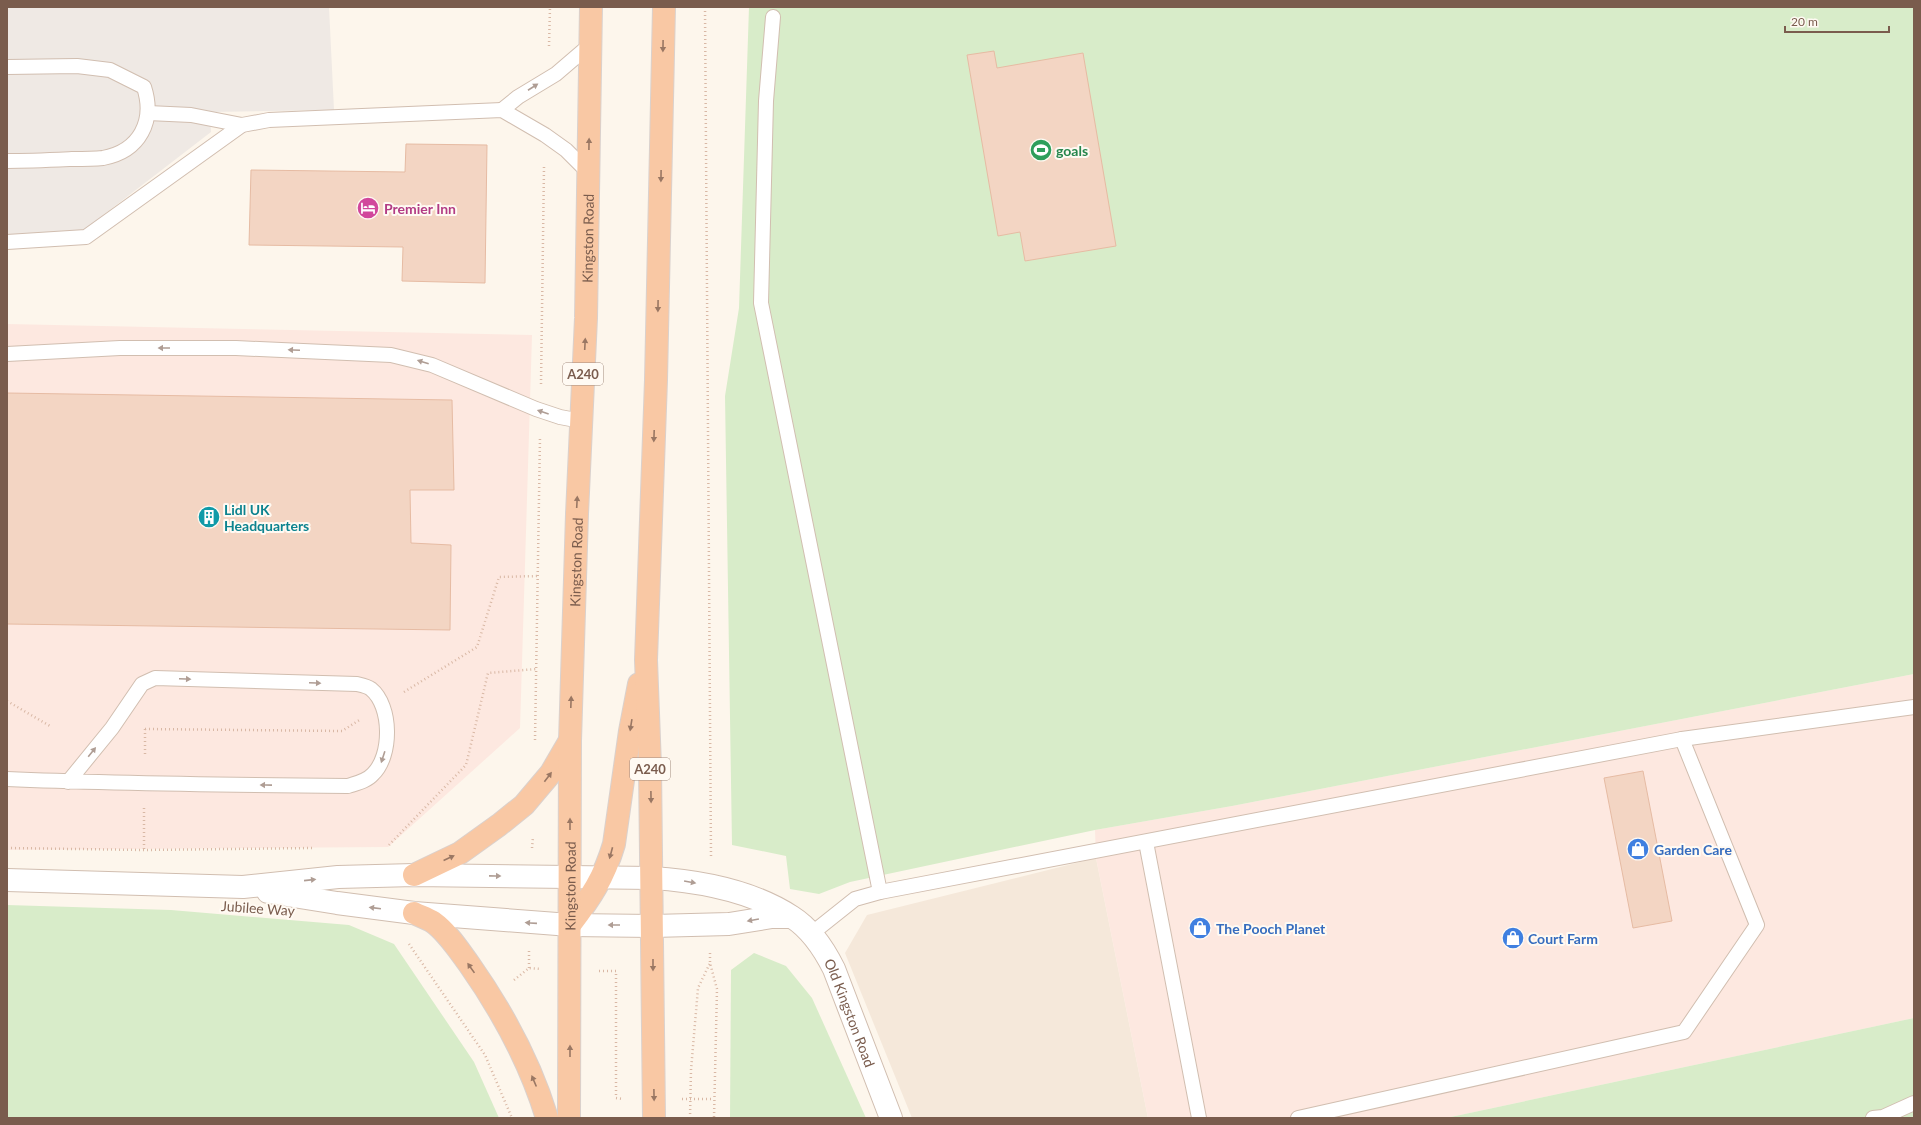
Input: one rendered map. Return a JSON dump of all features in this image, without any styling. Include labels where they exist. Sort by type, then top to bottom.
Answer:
[{"type":"highway","name":"Kingston Road","points":[[569,1118],[571,877],[570,741],[586,318],[591,7]]},
{"type":"highway","name":"A240","points":[[654,1118],[653,926],[650,766],[646,660],[656,380],[664,7]]},
{"type":"highway","points":[[570,925],[602,878],[614,844],[636,696],[646,660]]},
{"type":"highway","points":[[414,875],[460,853],[524,805],[551,773],[570,741]]},
{"type":"highway","points":[[414,913],[433,922],[445,933],[489,993],[514,1035],[540,1097],[546,1118]]},
{"type":"street","name":"Jubilee Way","points":[[243,888],[338,877],[414,875],[602,878]]},
{"type":"street","name":"Old Kingston Road","points":[[602,878],[652,878],[681,880],[711,886],[754,898],[792,917],[811,934],[824,950],[834,969],[890,1118]]},
{"type":"street","name":"Jubilee Way","points":[[7,880],[243,888],[337,903],[414,913],[570,925],[653,926]]},
{"type":"street","points":[[653,926],[730,924],[772,917],[792,917]]},
{"type":"lane","points":[[773,17],[766,101],[761,303],[880,892]]},
{"type":"lane","points":[[502,110],[518,97],[556,74],[591,44]]},
{"type":"lane","points":[[7,67],[77,66],[110,70],[144,86],[147,96],[148,113],[145,128],[138,139],[126,150],[103,158],[7,161]]},
{"type":"lane","points":[[148,113],[190,115],[242,125],[269,120],[502,110],[545,134],[566,150],[588,172]]},
{"type":"lane","points":[[7,242],[86,237],[242,125]]},
{"type":"lane","points":[[7,354],[120,348],[236,348],[392,355],[432,365],[560,418],[581,421]]},
{"type":"lane","points":[[7,779],[68,782],[145,784],[348,786],[359,783],[373,775],[379,768],[385,752],[387,740],[384,705],[370,688],[357,684],[155,678],[142,684],[112,728],[68,782]]},
{"type":"lane","points":[[811,934],[855,899],[880,892],[1682,739],[1914,707]]},
{"type":"lane","points":[[1298,1118],[1684,1032],[1757,925],[1682,739]]},
{"type":"lane","points":[[1146,842],[1198,1118]]},
{"type":"lane","points":[[1873,1118],[1883,1117],[1914,1103]]},
{"type":"path","points":[[549,47],[550,7]]},
{"type":"path","points":[[705,7],[711,860]]},
{"type":"path","points":[[535,745],[544,163]]},
{"type":"path","points":[[388,846],[466,766],[488,673],[536,669]]},
{"type":"path","points":[[7,700],[50,726]]},
{"type":"path","points":[[112,728],[145,729],[145,784]]},
{"type":"path","points":[[144,810],[144,850]]},
{"type":"path","points":[[532,853],[533,832]]},
{"type":"path","points":[[7,848],[144,850],[317,848]]},
{"type":"path","points":[[406,942],[485,1056],[512,1118]]},
{"type":"path","points":[[690,1118],[698,988],[710,963],[717,988],[714,1118]]},
{"type":"path","points":[[599,970],[616,971],[616,1098],[629,1099]]},
{"type":"path","points":[[690,1099],[714,1099]]},
{"type":"shaded area","points":[[7,7],[329,7],[334,110],[210,112],[211,132],[80,233],[7,237]]},
{"type":"shaded area","points":[[7,324],[532,335],[520,728],[388,847],[7,850]]},
{"type":"shaded area","name":"Court Farm","points":[[1914,674],[1914,1018],[1446,1118],[1148,1118],[1096,858],[1095,830],[1232,806]]},
{"type":"shaded area","points":[[1096,858],[1148,1118],[912,1118],[845,953],[867,915]]},
{"type":"green space","points":[[749,7],[1914,7],[1914,674],[1232,806],[1095,830],[850,882],[819,894],[790,889],[786,856],[732,845],[725,396],[739,308]]},
{"type":"green space","points":[[7,905],[171,910],[349,925],[394,944],[474,1062],[499,1118],[7,1118]]},
{"type":"green space","points":[[754,953],[786,966],[812,998],[866,1118],[730,1118],[731,970]]},
{"type":"green space","points":[[1914,1018],[1914,1118],[1446,1118]]},
{"type":"building","name":"goals","points":[[994,51],[997,68],[1083,53],[1116,246],[1025,261],[1020,232],[998,236],[967,55]]},
{"type":"building","name":"Premier Inn","points":[[406,144],[487,145],[485,283],[402,281],[403,247],[249,245],[251,170],[405,172]]},
{"type":"building","name":"Lidl UK Headquarters","points":[[7,393],[452,400],[454,490],[410,490],[411,543],[451,545],[450,630],[7,624]]},
{"type":"building","name":"Garden Care","points":[[1643,771],[1672,921],[1633,928],[1604,778]]},
{"type":"place","name":"goals","points":[[1041,150]]},
{"type":"place","name":"Premier Inn","points":[[368,208]]},
{"type":"place","name":"Lidl UK Headquarters","points":[[209,517]]},
{"type":"place","name":"Garden Care","points":[[1638,849]]},
{"type":"place","name":"The Pooch Planet","points":[[1200,928]]},
{"type":"place","name":"Court Farm","points":[[1513,938]]}]
